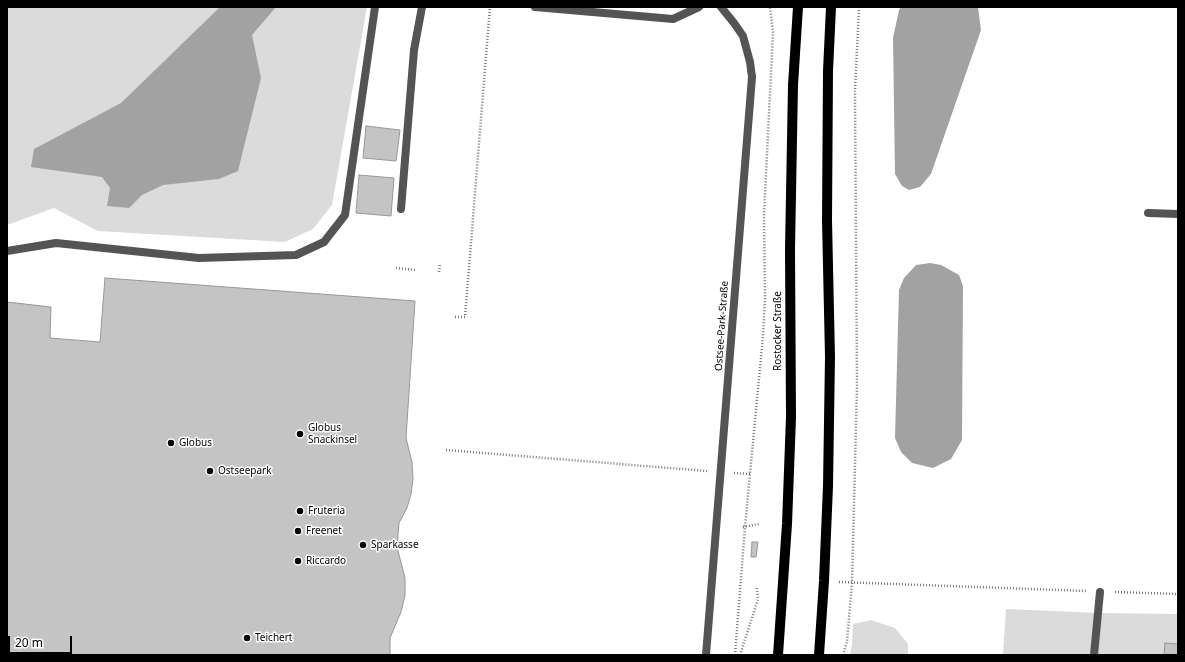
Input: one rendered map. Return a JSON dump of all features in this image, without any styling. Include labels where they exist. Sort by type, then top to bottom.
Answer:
[{"type":"main road","name":"Rostocker Straße","points":[[778,655],[787,524],[791,417],[790,233],[793,85],[798,7]]},
{"type":"main road","points":[[819,655],[828,486],[830,357],[827,220],[828,71],[831,7]]},
{"type":"street","points":[[7,251],[56,243],[198,258],[214,258],[296,255],[324,242],[345,215],[375,7]]},
{"type":"street","points":[[401,209],[414,50],[422,7]]},
{"type":"street","points":[[535,7],[673,19],[699,7]]},
{"type":"street","name":"Ostsee-Park-Straße","points":[[706,655],[752,77],[750,62],[743,36],[721,7]]},
{"type":"street","points":[[1148,213],[1178,214]]},
{"type":"street","points":[[1094,655],[1100,592]]},
{"type":"path","points":[[455,317],[465,317],[490,7]]},
{"type":"path","points":[[735,655],[744,527],[763,336],[765,298],[764,215],[773,33],[770,7]]},
{"type":"path","points":[[843,655],[847,641],[852,583],[858,386],[855,91],[859,7]]},
{"type":"path","points":[[439,272],[440,264]]},
{"type":"path","points":[[396,268],[416,270]]},
{"type":"path","points":[[446,450],[750,474]]},
{"type":"path","points":[[744,527],[759,524]]},
{"type":"path","points":[[824,581],[1178,594]]},
{"type":"path","points":[[740,655],[758,599],[757,588]]},
{"type":"shaded area","points":[[7,7],[367,7],[332,205],[313,229],[285,242],[98,231],[54,208],[7,225]]},
{"type":"shaded area","points":[[220,7],[276,7],[252,35],[261,78],[238,171],[219,179],[163,185],[142,195],[129,208],[107,206],[110,188],[102,177],[31,167],[34,149],[121,103]]},
{"type":"shaded area","points":[[901,7],[978,7],[981,30],[931,174],[920,187],[909,190],[902,186],[895,174],[893,38]]},
{"type":"shaded area","points":[[930,263],[941,265],[959,275],[963,286],[962,440],[951,459],[933,468],[912,463],[901,452],[895,438],[899,290],[904,278],[916,265]]},
{"type":"shaded area","points":[[1006,609],[1098,613],[1178,614],[1178,655],[1003,655]]},
{"type":"shaded area","points":[[871,620],[895,628],[908,644],[908,655],[850,655],[853,624]]},
{"type":"building","points":[[366,126],[400,130],[396,161],[363,158]]},
{"type":"building","points":[[359,175],[394,178],[391,216],[356,213]]},
{"type":"building","name":"Ostseepark","points":[[105,278],[415,301],[406,438],[412,462],[413,479],[407,508],[399,523],[397,547],[405,578],[405,595],[401,612],[390,638],[390,655],[7,655],[7,302],[51,307],[50,338],[100,342]]},
{"type":"building","points":[[752,542],[758,542],[756,557],[751,557]]},
{"type":"building","points":[[1165,643],[1178,644],[1178,655],[1164,655]]},
{"type":"place","name":"Globus Snackinsel","points":[[300,434]]},
{"type":"place","name":"Globus","points":[[171,443]]},
{"type":"place","name":"Ostseepark","points":[[210,471]]},
{"type":"place","name":"Fruteria","points":[[300,511]]},
{"type":"place","name":"Freenet","points":[[298,531]]},
{"type":"place","name":"Sparkasse","points":[[363,545]]},
{"type":"place","name":"Riccardo","points":[[298,561]]},
{"type":"place","name":"Teichert","points":[[247,638]]}]
